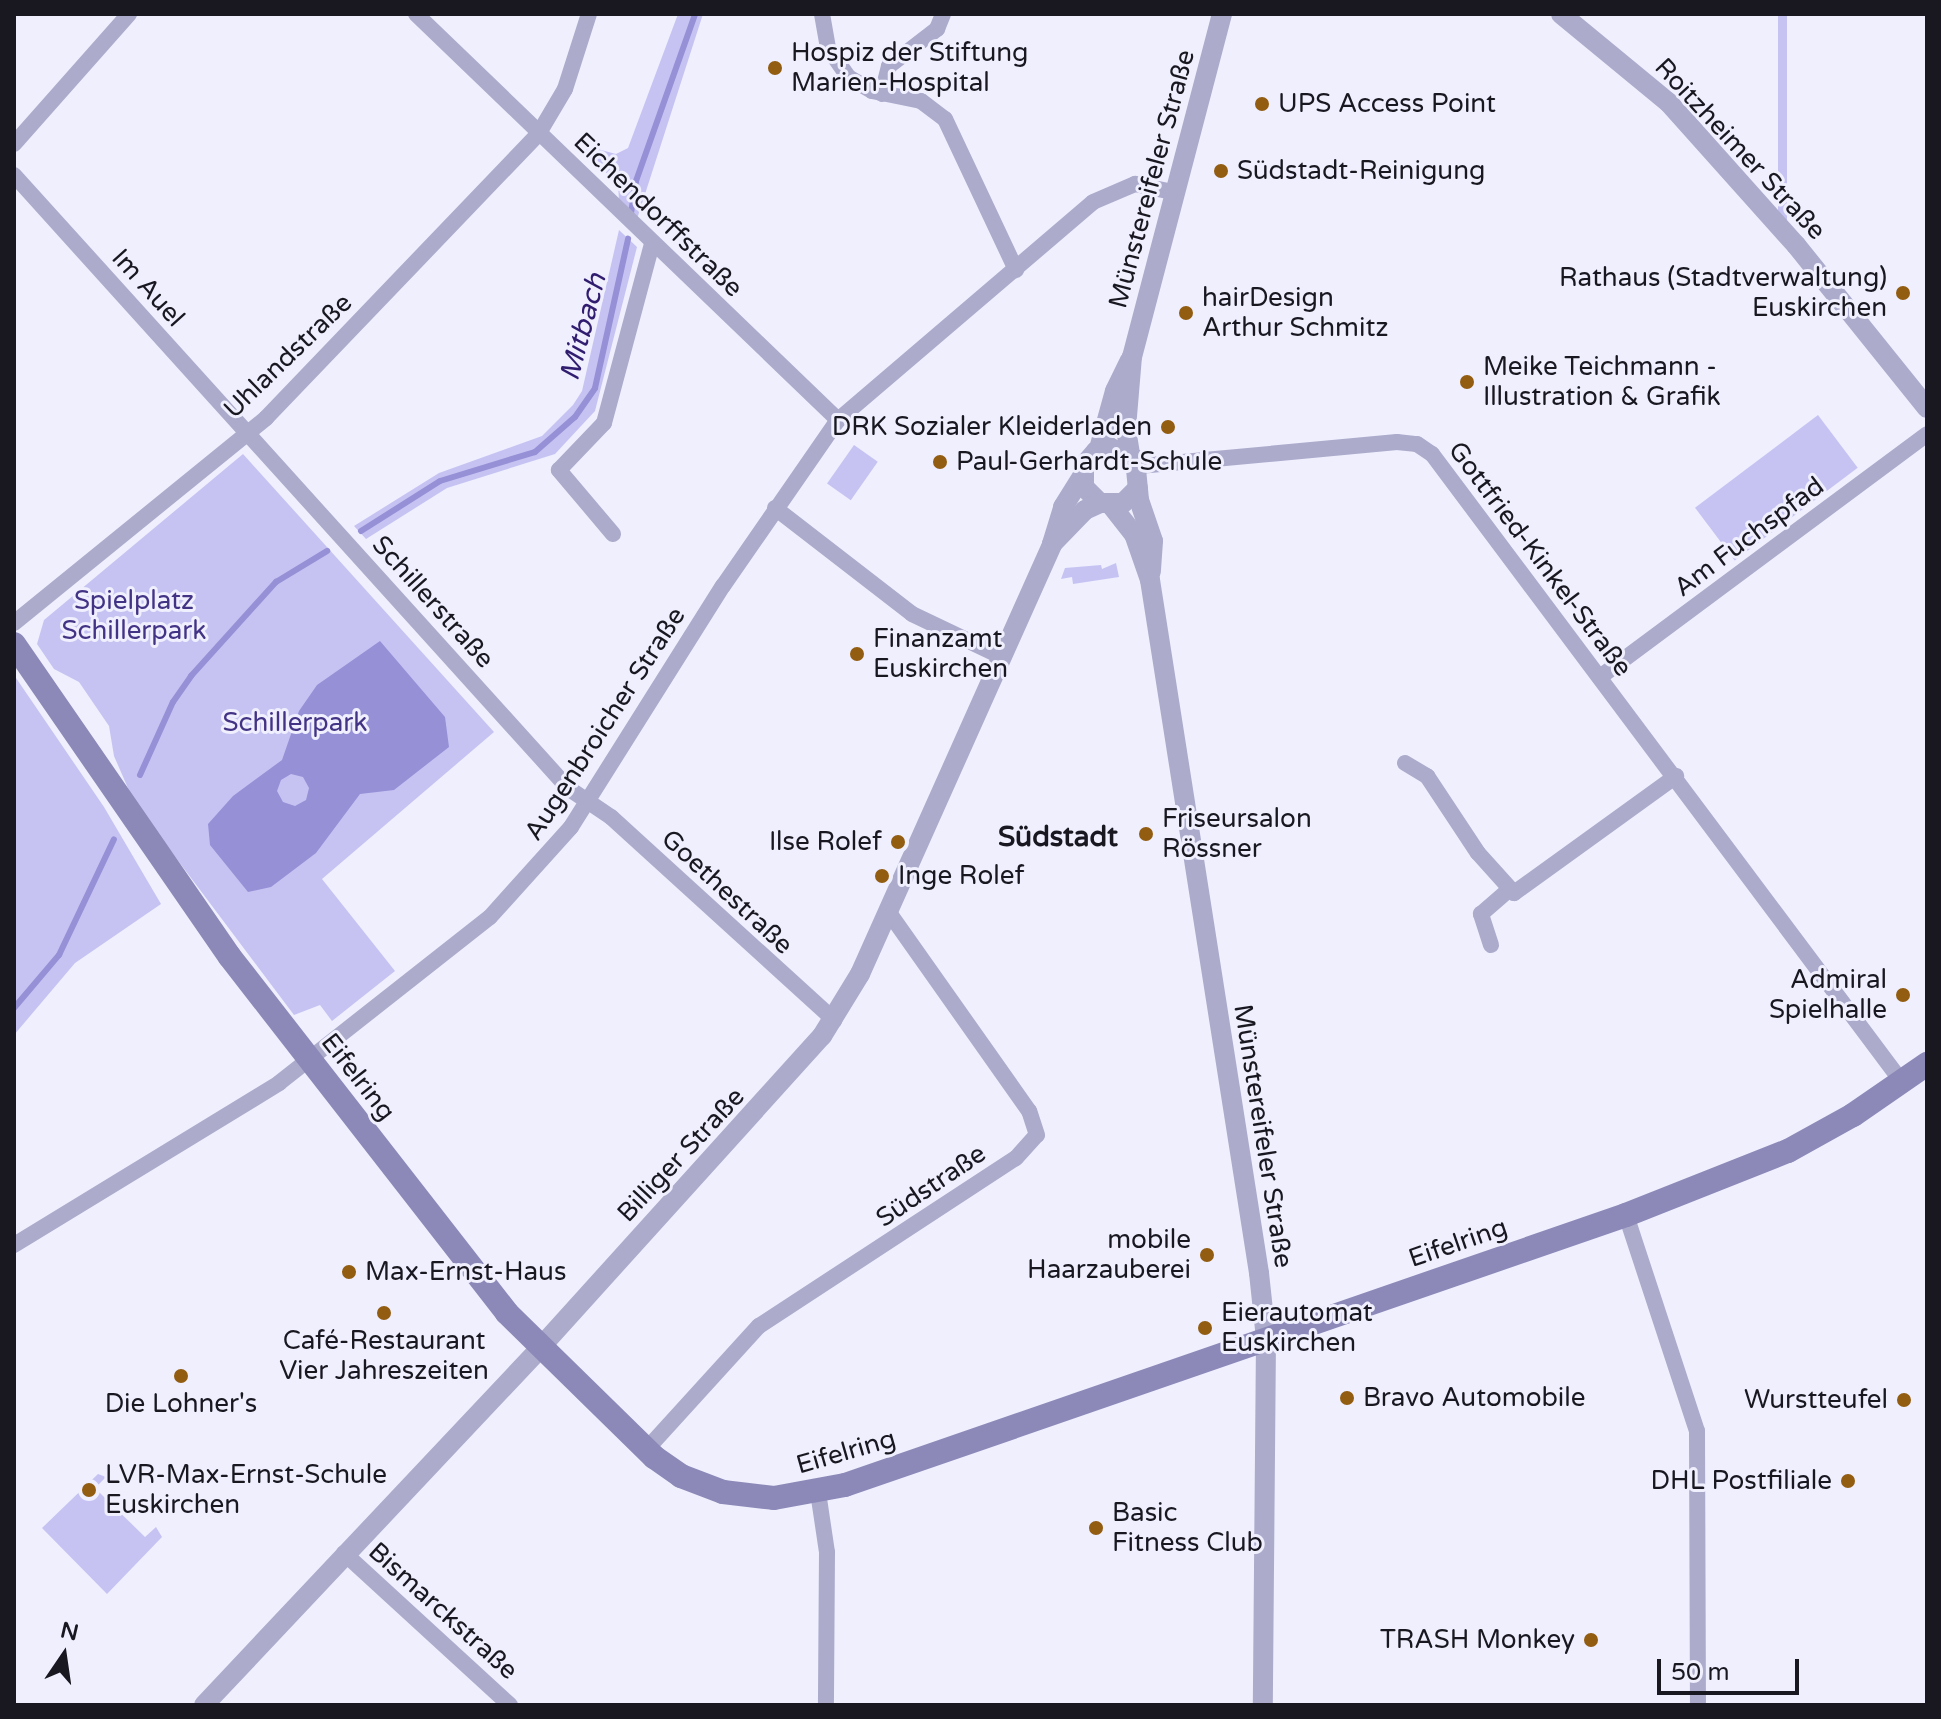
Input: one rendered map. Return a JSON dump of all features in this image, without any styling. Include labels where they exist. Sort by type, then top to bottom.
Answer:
[{"type":"main road","name":"Eifelring","points":[[14,644],[205,922],[309,1059],[539,1349],[646,1450],[681,1476],[723,1492],[774,1498],[818,1492],[1626,1215],[1788,1151],[1927,1064]]},
{"type":"street","points":[[14,144],[129,14]]},
{"type":"street","points":[[416,14],[539,133]]},
{"type":"street","name":"Eichendorffstraße","points":[[589,14],[565,89],[539,133],[838,420]]},
{"type":"street","points":[[822,14],[828,48],[841,69],[857,84],[882,94],[921,101],[945,119],[1016,270]]},
{"type":"street","points":[[882,94],[889,66],[937,29],[943,14]]},
{"type":"street","name":"Münstereifeler Straße","points":[[1134,460],[1126,424],[1132,357],[1222,14]]},
{"type":"street","name":"Roitzheimer Straße","points":[[1561,14],[1669,103],[1796,245],[1927,408]]},
{"type":"street","name":"Uhlandstraße","points":[[14,623],[247,432],[539,133]]},
{"type":"street","name":"Im Auel","points":[[14,175],[247,432]]},
{"type":"street","name":"Augenbroicher Straße","points":[[14,1245],[155,1162],[309,1059],[512,897],[586,801],[775,508],[838,420],[1085,208],[1114,190],[1135,184],[1174,192]]},
{"type":"street","points":[[613,534],[559,470],[608,413],[652,244]]},
{"type":"street","name":"Münstereifeler Straße","points":[[1099,449],[1118,381],[1132,357]]},
{"type":"street","name":"Schillerstraße","points":[[247,432],[568,788],[586,801]]},
{"type":"street","name":"Am Fuchspfad","points":[[1600,677],[1927,434]]},
{"type":"street","name":"Gottfried-Kinkel-Straße","points":[[1134,460],[1386,442],[1424,447],[1676,776],[1902,1082]]},
{"type":"street","points":[[1115,447],[1134,460],[1138,488],[1128,500],[1106,504],[1089,494],[1082,477],[1087,459],[1099,449],[1115,447]]},
{"type":"street","name":"Billiger Straße","points":[[204,1705],[539,1349],[790,1075],[834,1020],[888,911],[1002,657],[1052,544],[1063,507],[1082,477]]},
{"type":"street","name":"Münstereifeler Straße","points":[[1138,488],[1153,541],[1150,580]]},
{"type":"street","name":"Münstereifeler Straße","points":[[1106,504],[1134,534],[1150,580],[1266,1339],[1263,1705]]},
{"type":"street","name":"Billiger Straße","points":[[1052,544],[1079,515],[1106,504]]},
{"type":"street","points":[[775,508],[912,614],[1002,657]]},
{"type":"street","points":[[1405,763],[1427,776],[1509,890]]},
{"type":"street","points":[[1491,945],[1481,914],[1509,890],[1524,889],[1676,776]]},
{"type":"street","name":"Goethestraße","points":[[586,801],[611,817],[834,1020]]},
{"type":"street","name":"Südstraße","points":[[646,1450],[759,1326],[1016,1158],[1037,1135],[1029,1111],[888,911]]},
{"type":"street","points":[[1626,1215],[1697,1431],[1698,1705]]},
{"type":"street","points":[[818,1492],[827,1552],[826,1705]]},
{"type":"street","name":"Bismarckstraße","points":[[344,1553],[510,1705]]},
{"type":"green space","points":[[678,14],[703,14],[637,219],[619,201],[618,184],[575,143],[616,154],[628,148]]},
{"type":"green space","points":[[1778,14],[1787,14],[1787,226],[1778,226]]},
{"type":"green space","points":[[619,230],[637,247],[595,411],[555,454],[447,488],[366,539],[354,526],[439,473],[542,436],[573,405],[582,391]]},
{"type":"green space","points":[[1818,415],[1858,468],[1735,560],[1695,508]]},
{"type":"green space","points":[[854,445],[878,462],[851,500],[827,484]]},
{"type":"green space","name":"Schillerpark","points":[[243,454],[494,732],[322,879],[395,971],[332,1021],[320,1005],[294,1015],[134,802],[114,756],[109,726],[79,682],[54,669],[37,644],[44,620]]},
{"type":"green space","points":[[1116,563],[1119,577],[1073,584],[1072,577],[1061,579],[1065,568],[1101,565],[1102,569]]},
{"type":"green space","points":[[14,675],[104,807],[161,904],[75,963],[14,1035]]},
{"type":"green space","points":[[98,1474],[106,1477],[95,1488],[100,1493],[145,1537],[156,1527],[162,1537],[107,1594],[42,1528]]},
{"type":"shaded area","points":[[380,641],[445,717],[449,747],[394,790],[360,794],[316,853],[271,887],[248,892],[210,845],[208,824],[233,796],[282,760],[299,711],[317,685]],"holes":[[[291,774],[303,777],[309,788],[306,800],[295,806],[283,802],[277,791],[281,780]]]},
{"type":"waterway","name":"Mitbach","points":[[631,213],[636,181],[695,14]]},
{"type":"waterway","name":"Mitbach","points":[[361,531],[440,481],[535,452],[575,417],[595,388],[628,239]]},
{"type":"waterway","name":"Mitbach","points":[[140,775],[173,702],[191,676],[276,582],[327,551]]},
{"type":"waterway","name":"Mitbach","points":[[14,1008],[59,955],[114,839]]},
{"type":"place","name":"Hospiz der Stiftung Marien-Hospital","points":[[775,68]]},
{"type":"place","name":"UPS Access Point","points":[[1262,104]]},
{"type":"place","name":"Südstadt-Reinigung","points":[[1221,171]]},
{"type":"place","name":"Rathaus (Stadtverwaltung) Euskirchen","points":[[1903,293]]},
{"type":"place","name":"hairDesign Arthur Schmitz","points":[[1186,313]]},
{"type":"place","name":"Meike Teichmann - Illustration & Grafik","points":[[1467,382]]},
{"type":"place","name":"DRK Sozialer Kleiderladen","points":[[1168,427]]},
{"type":"place","name":"Paul-Gerhardt-Schule","points":[[940,462]]},
{"type":"place","name":"Finanzamt Euskirchen","points":[[857,654]]},
{"type":"place","name":"Friseursalon Rössner","points":[[1146,834]]},
{"type":"place","name":"Ilse Rolef","points":[[898,842]]},
{"type":"place","name":"Inge Rolef","points":[[882,876]]},
{"type":"place","name":"Admiral Spielhalle","points":[[1903,995]]},
{"type":"place","name":"mobile Haarzauberei","points":[[1207,1255]]},
{"type":"place","name":"Max-Ernst-Haus","points":[[349,1272]]},
{"type":"place","name":"Café-Restaurant Vier Jahreszeiten","points":[[384,1313]]},
{"type":"place","name":"Eierautomat Euskirchen","points":[[1205,1328]]},
{"type":"place","name":"Die Lohner's","points":[[181,1376]]},
{"type":"place","name":"Bravo Automobile","points":[[1347,1398]]},
{"type":"place","name":"Wurstteufel","points":[[1904,1400]]},
{"type":"place","name":"DHL Postfiliale","points":[[1848,1481]]},
{"type":"place","name":"LVR-Max-Ernst-Schule Euskirchen","points":[[89,1490]]},
{"type":"place","name":"Basic Fitness Club","points":[[1096,1528]]},
{"type":"place","name":"TRASH Monkey","points":[[1591,1640]]},
{"type":"district","name":"Südstadt","points":[[1058,837]]},
{"type":"park label","name":"Spielplatz Schillerpark","points":[[134,616]]}]
